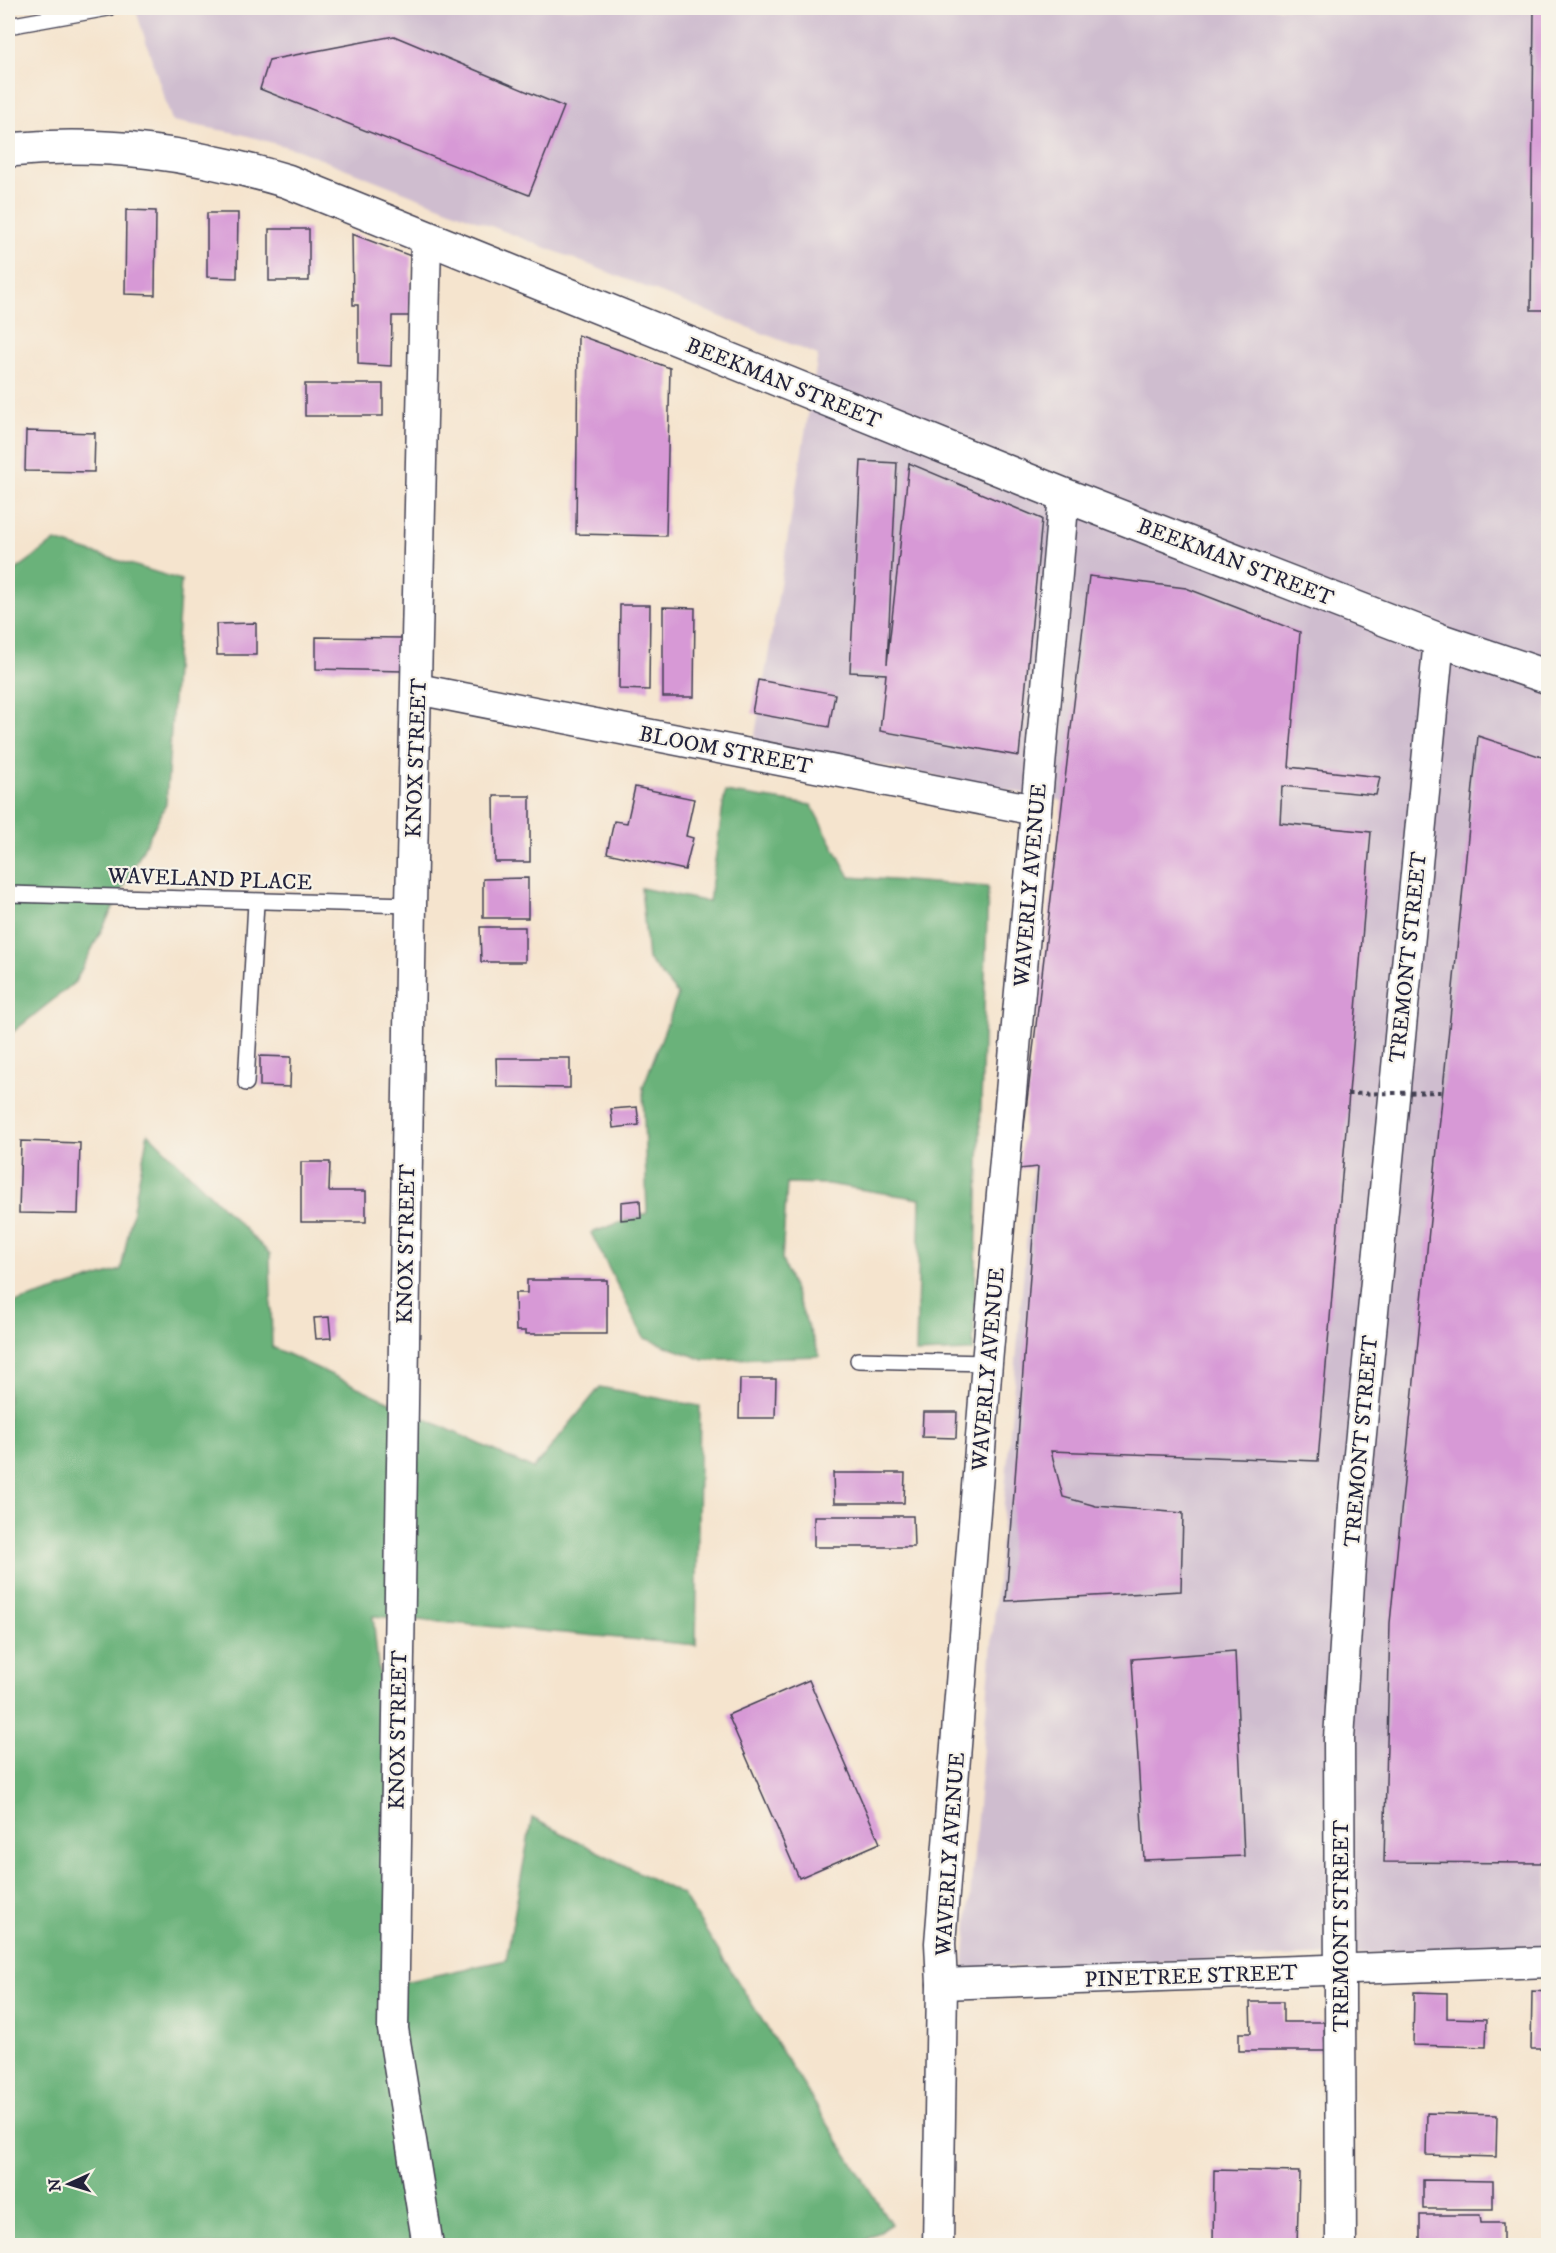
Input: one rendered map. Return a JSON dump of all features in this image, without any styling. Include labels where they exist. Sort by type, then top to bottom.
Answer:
[{"type":"main road","name":"BEEKMAN STREET","points":[[8,150],[91,146],[160,151],[229,164],[286,181],[1064,495],[1439,640],[1548,677]]},
{"type":"street","name":"KNOX STREET","points":[[426,239],[411,905],[393,2029],[428,2246]]},
{"type":"street","name":"WAVERLY AVENUE","points":[[938,2246],[942,1984],[940,1943],[987,1363],[1064,495]]},
{"type":"street","name":"TREMONT STREET","points":[[1341,2246],[1339,1738],[1344,1636],[1376,1258],[1439,640]]},
{"type":"street","name":"BLOOM STREET","points":[[417,689],[1035,810]]},
{"type":"street","name":"PINETREE STREET","points":[[942,1984],[1548,1962]]},
{"type":"lane","points":[[8,26],[108,8]]},
{"type":"lane","name":"WAVELAND PLACE","points":[[8,894],[256,903],[411,905]]},
{"type":"lane","points":[[246,1083],[256,903]]},
{"type":"lane","points":[[858,1359],[987,1363]]},
{"type":"path","points":[[1347,1094],[1442,1092]]},
{"type":"shaded area","points":[[135,8],[1548,8],[1548,1947],[964,1969],[1064,801],[754,741],[818,355],[298,150],[241,134],[172,121]]},
{"type":"green space","points":[[55,541],[181,580],[166,804],[75,982],[8,1036],[8,576]]},
{"type":"green space","points":[[725,792],[811,805],[850,877],[988,887],[973,1351],[916,1353],[920,1199],[828,1184],[787,1183],[782,1260],[820,1356],[704,1360],[644,1338],[591,1233],[647,1213],[643,1087],[678,995],[648,959],[641,888],[709,902]]},
{"type":"green space","points":[[148,1133],[270,1254],[272,1347],[533,1469],[600,1387],[700,1406],[696,1645],[373,1616],[389,1776],[399,1983],[506,1960],[532,1818],[683,1895],[891,2224],[857,2246],[8,2245],[8,1305],[121,1270]]},
{"type":"building","points":[[1534,8],[1548,8],[1548,310],[1531,310]]},
{"type":"building","points":[[394,36],[564,107],[529,195],[260,89],[269,60]]},
{"type":"building","points":[[126,210],[156,211],[155,295],[125,294]]},
{"type":"building","points":[[207,213],[238,213],[237,278],[207,277]]},
{"type":"building","points":[[269,229],[309,229],[309,281],[269,281]]},
{"type":"building","points":[[352,234],[411,256],[410,316],[392,316],[391,366],[358,364],[358,305],[353,305]]},
{"type":"building","points":[[578,335],[670,368],[666,536],[576,534]]},
{"type":"building","points":[[305,384],[383,384],[383,416],[305,416]]},
{"type":"building","points":[[26,431],[95,433],[94,472],[25,471]]},
{"type":"building","points":[[861,461],[897,463],[887,664],[909,463],[1042,519],[1019,756],[880,731],[886,674],[850,672]]},
{"type":"building","points":[[1089,576],[1186,588],[1300,632],[1289,767],[1380,777],[1376,795],[1282,786],[1280,823],[1371,832],[1318,1461],[1051,1451],[1063,1497],[1096,1506],[1183,1513],[1181,1591],[1006,1601],[1038,1167],[1019,1169]]},
{"type":"building","points":[[620,605],[650,605],[649,690],[619,689]]},
{"type":"building","points":[[663,607],[695,608],[694,697],[663,697]]},
{"type":"building","points":[[256,623],[256,655],[217,655],[216,624]]},
{"type":"building","points":[[316,637],[404,638],[403,671],[316,669]]},
{"type":"building","points":[[758,680],[835,694],[829,727],[752,713]]},
{"type":"building","points":[[1478,736],[1548,759],[1548,1863],[1384,1862],[1390,1623]]},
{"type":"building","points":[[635,787],[694,799],[686,836],[693,838],[685,870],[607,853],[614,821],[627,823]]},
{"type":"building","points":[[494,796],[530,796],[530,862],[495,862]]},
{"type":"building","points":[[528,878],[528,918],[483,918],[483,879]]},
{"type":"building","points":[[480,927],[525,927],[525,962],[481,962]]},
{"type":"building","points":[[260,1056],[291,1057],[290,1087],[260,1086]]},
{"type":"building","points":[[496,1058],[570,1058],[570,1088],[497,1087]]},
{"type":"building","points":[[637,1107],[639,1125],[613,1128],[611,1109]]},
{"type":"building","points":[[21,1141],[80,1143],[78,1214],[19,1213]]},
{"type":"building","points":[[301,1162],[330,1162],[329,1191],[366,1191],[366,1222],[301,1222]]},
{"type":"building","points":[[640,1200],[641,1218],[621,1220],[621,1202]]},
{"type":"building","points":[[527,1280],[607,1280],[607,1334],[526,1334],[526,1331],[516,1331],[515,1293],[527,1293]]},
{"type":"building","points":[[329,1317],[331,1338],[316,1339],[314,1318]]},
{"type":"building","points":[[740,1379],[776,1379],[775,1418],[739,1418]]},
{"type":"building","points":[[923,1412],[957,1412],[956,1438],[922,1437]]},
{"type":"building","points":[[833,1473],[905,1473],[904,1503],[834,1503]]},
{"type":"building","points":[[814,1516],[913,1516],[914,1547],[814,1547]]},
{"type":"building","points":[[1235,1651],[1244,1856],[1144,1860],[1132,1659]]},
{"type":"building","points":[[809,1680],[880,1843],[799,1878],[728,1715]]},
{"type":"building","points":[[1532,1991],[1548,1992],[1548,2049],[1531,2049]]},
{"type":"building","points":[[1414,1992],[1447,1993],[1447,2018],[1487,2019],[1486,2047],[1413,2045]]},
{"type":"building","points":[[1250,2002],[1283,2002],[1283,2022],[1324,2022],[1325,2051],[1239,2051],[1239,2033],[1251,2033]]},
{"type":"building","points":[[1427,2113],[1497,2115],[1496,2157],[1426,2155]]},
{"type":"building","points":[[1214,2170],[1299,2172],[1297,2246],[1213,2245]]},
{"type":"building","points":[[1423,2180],[1493,2181],[1493,2209],[1423,2209]]},
{"type":"building","points":[[1420,2215],[1480,2215],[1481,2223],[1503,2223],[1503,2244],[1420,2245]]}]
